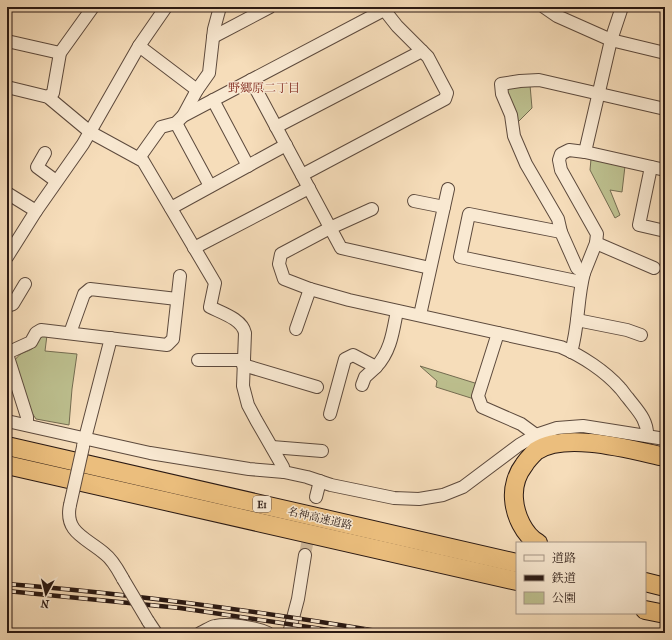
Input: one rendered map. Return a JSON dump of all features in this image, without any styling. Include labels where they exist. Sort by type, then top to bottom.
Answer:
[{"type":"highway","points":[[537,542],[523,528],[515,510],[513,498],[517,477],[521,468],[537,451],[551,445],[578,441],[612,446],[665,457]]},
{"type":"highway","name":"名神高速道路","points":[[7,446],[516,563]]},
{"type":"highway","name":"名神高速道路","points":[[7,465],[516,581]]},
{"type":"highway","points":[[646,582],[665,587]]},
{"type":"highway","points":[[646,592],[665,597]]},
{"type":"highway","points":[[646,610],[665,614]]},
{"type":"street","points":[[48,97],[53,93],[60,53],[92,7]]},
{"type":"street","points":[[179,119],[209,73],[213,37],[220,7]]},
{"type":"street","points":[[213,37],[270,7]]},
{"type":"street","points":[[544,7],[557,16],[611,40],[665,53]]},
{"type":"street","points":[[585,152],[611,40],[622,7]]},
{"type":"street","points":[[139,158],[161,127],[179,119],[383,8],[397,26],[428,57],[447,93],[445,98],[302,175]]},
{"type":"street","points":[[9,250],[90,132],[161,9]]},
{"type":"street","points":[[7,41],[60,53]]},
{"type":"street","points":[[139,46],[197,90]]},
{"type":"street","points":[[276,127],[422,51]]},
{"type":"street","points":[[251,80],[341,248],[430,268]]},
{"type":"street","points":[[582,278],[561,232],[558,219],[538,187],[514,136],[511,115],[502,94],[501,84],[539,80],[665,110]]},
{"type":"street","points":[[8,90],[48,97],[90,132],[143,161],[215,283],[210,307],[240,322],[243,327],[245,333],[243,386],[248,405],[283,467],[284,472]]},
{"type":"street","points":[[213,100],[248,166]]},
{"type":"street","points":[[179,119],[210,186]]},
{"type":"street","points":[[171,208],[286,145]]},
{"type":"street","points":[[571,352],[574,342],[582,278],[596,243],[597,234],[561,170],[559,160],[561,154],[569,150],[585,152],[665,170]]},
{"type":"street","points":[[46,153],[37,167],[56,181]]},
{"type":"street","points":[[651,166],[639,225],[665,231]]},
{"type":"street","points":[[194,248],[309,188]]},
{"type":"street","points":[[420,315],[448,189]]},
{"type":"street","points":[[7,193],[36,211]]},
{"type":"street","points":[[414,201],[444,207]]},
{"type":"street","points":[[372,209],[330,228],[281,254],[278,264],[284,279],[310,289],[349,300],[561,347],[605,374],[620,388],[644,419],[647,429],[647,436]]},
{"type":"street","points":[[561,232],[468,214],[460,257],[582,278]]},
{"type":"street","points":[[596,243],[654,268]]},
{"type":"street","points":[[27,425],[27,417],[13,391],[7,354],[31,342],[36,333],[41,330],[167,345],[173,339],[180,276]]},
{"type":"street","points":[[7,306],[14,304],[26,284]]},
{"type":"street","points":[[70,333],[84,294],[90,289],[177,299]]},
{"type":"street","points":[[296,329],[310,289]]},
{"type":"street","points":[[362,385],[365,377],[382,360],[391,342],[398,311]]},
{"type":"street","points":[[577,320],[626,330],[640,335]]},
{"type":"street","points":[[498,334],[478,396],[480,402],[482,407],[521,424],[536,435]]},
{"type":"street","points":[[111,338],[84,443],[68,514],[70,524],[85,539],[105,554],[116,566],[156,633]]},
{"type":"street","points":[[330,414],[345,359],[353,355],[376,367]]},
{"type":"street","points":[[198,360],[244,363],[316,387]]},
{"type":"street","points":[[7,421],[27,425],[84,443],[249,469],[284,472],[307,477],[331,485],[394,498],[419,499],[443,495],[463,487],[500,458],[536,435],[557,428],[582,426],[665,439]]},
{"type":"street","points":[[272,447],[322,451]]},
{"type":"street","points":[[316,498],[320,481]]},
{"type":"street","points":[[288,633],[298,599],[305,555]]},
{"type":"street","points":[[200,633],[214,626],[226,625],[239,626],[268,633]]},
{"type":"green space","points":[[530,85],[532,108],[518,122],[505,88]]},
{"type":"green space","points":[[591,159],[625,166],[622,192],[610,190],[620,215],[615,218],[590,170]]},
{"type":"green space","points":[[47,335],[45,351],[77,354],[69,425],[36,419],[30,410],[15,360],[20,355],[31,350],[41,337]]},
{"type":"green space","points":[[420,366],[478,384],[474,399],[436,387],[437,381]]},
{"type":"tunnel","points":[[305,555],[316,497]]},
{"type":"railway","points":[[7,584],[199,604],[389,633]]},
{"type":"railway","points":[[7,591],[180,608],[349,633]]},
{"type":"district","name":"野郷原二丁目","points":[[264,88]]}]
